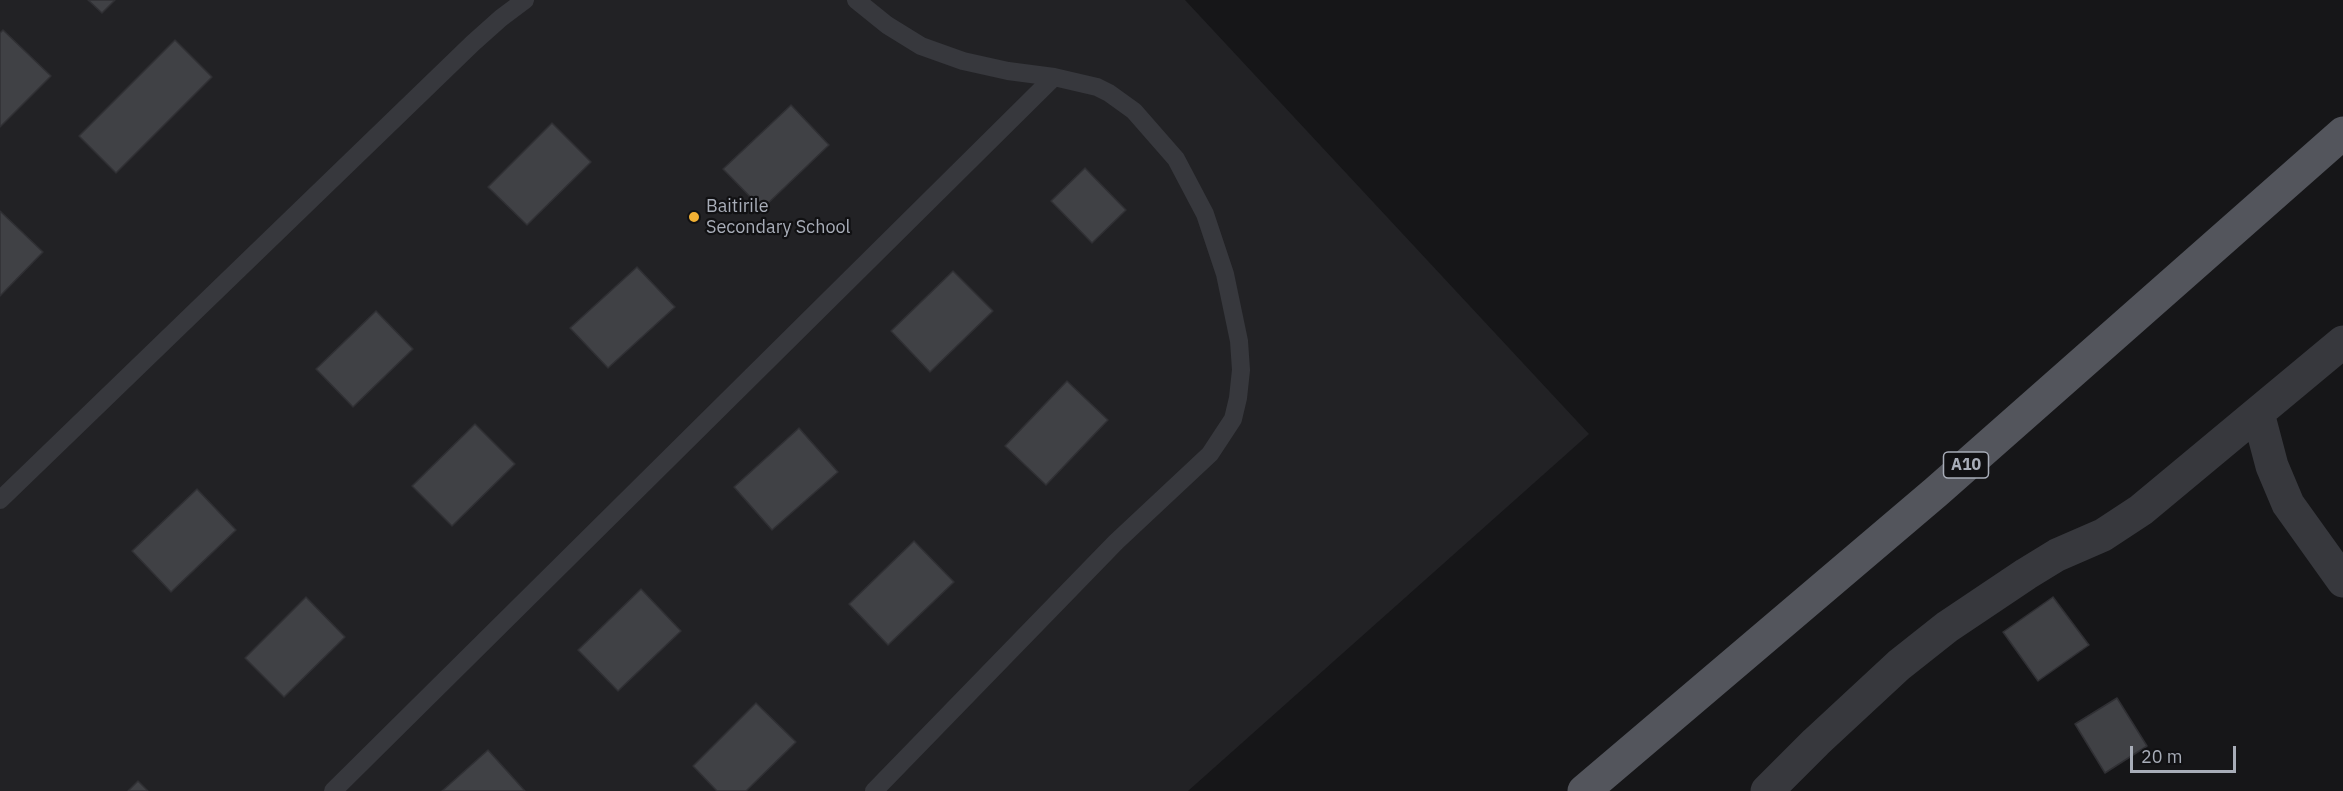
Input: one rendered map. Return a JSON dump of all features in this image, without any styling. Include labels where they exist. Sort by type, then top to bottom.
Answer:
[{"type":"main road","name":"A10","points":[[1584,791],[1936,492],[2343,133]]},
{"type":"street","points":[[1767,791],[1899,665],[1947,627],[2057,555],[2103,535],[2141,510],[2343,342]]},
{"type":"street","points":[[2258,413],[2272,466],[2288,504],[2343,581]]},
{"type":"lane","points":[[0,500],[473,43],[525,0]]},
{"type":"lane","points":[[856,0],[887,26],[921,46],[963,61],[1097,87],[1134,111],[1170,152],[1192,186],[1216,243],[1239,341],[1241,370],[1233,419],[1210,454],[1116,542],[874,791]]},
{"type":"lane","points":[[333,791],[1054,77]]},
{"type":"shaded area","name":"Baitirile Secondary School","points":[[0,0],[1185,0],[1589,434],[1188,791],[0,791]]},
{"type":"building","points":[[88,0],[115,0],[102,13]]},
{"type":"building","points":[[3,30],[51,76],[0,127],[0,33]]},
{"type":"building","points":[[175,40],[212,77],[116,173],[79,136]]},
{"type":"building","points":[[791,105],[829,145],[762,209],[723,169]]},
{"type":"building","points":[[552,123],[591,162],[527,225],[488,187]]},
{"type":"building","points":[[1085,168],[1126,210],[1092,243],[1051,201]]},
{"type":"building","points":[[0,211],[43,252],[0,296]]},
{"type":"building","points":[[637,267],[675,307],[608,368],[570,328]]},
{"type":"building","points":[[953,271],[993,311],[930,372],[891,331]]},
{"type":"building","points":[[376,311],[413,349],[353,407],[316,369]]},
{"type":"building","points":[[1067,381],[1108,420],[1046,485],[1005,446]]},
{"type":"building","points":[[475,424],[515,464],[452,526],[412,486]]},
{"type":"building","points":[[799,428],[838,472],[772,530],[734,487]]},
{"type":"building","points":[[197,489],[236,530],[171,592],[132,551]]},
{"type":"building","points":[[914,541],[954,582],[888,645],[849,604]]},
{"type":"building","points":[[641,589],[681,631],[618,691],[578,650]]},
{"type":"building","points":[[306,597],[345,637],[284,697],[245,658]]},
{"type":"building","points":[[2053,597],[2089,645],[2038,681],[2003,632]]},
{"type":"building","points":[[2117,698],[2147,746],[2105,773],[2075,724]]},
{"type":"building","points":[[756,703],[796,742],[746,791],[717,791],[693,766]]},
{"type":"building","points":[[488,750],[525,791],[442,791]]},
{"type":"building","points":[[138,781],[148,791],[128,791]]},
{"type":"place","name":"Baitirile Secondary School","points":[[694,217]]}]
